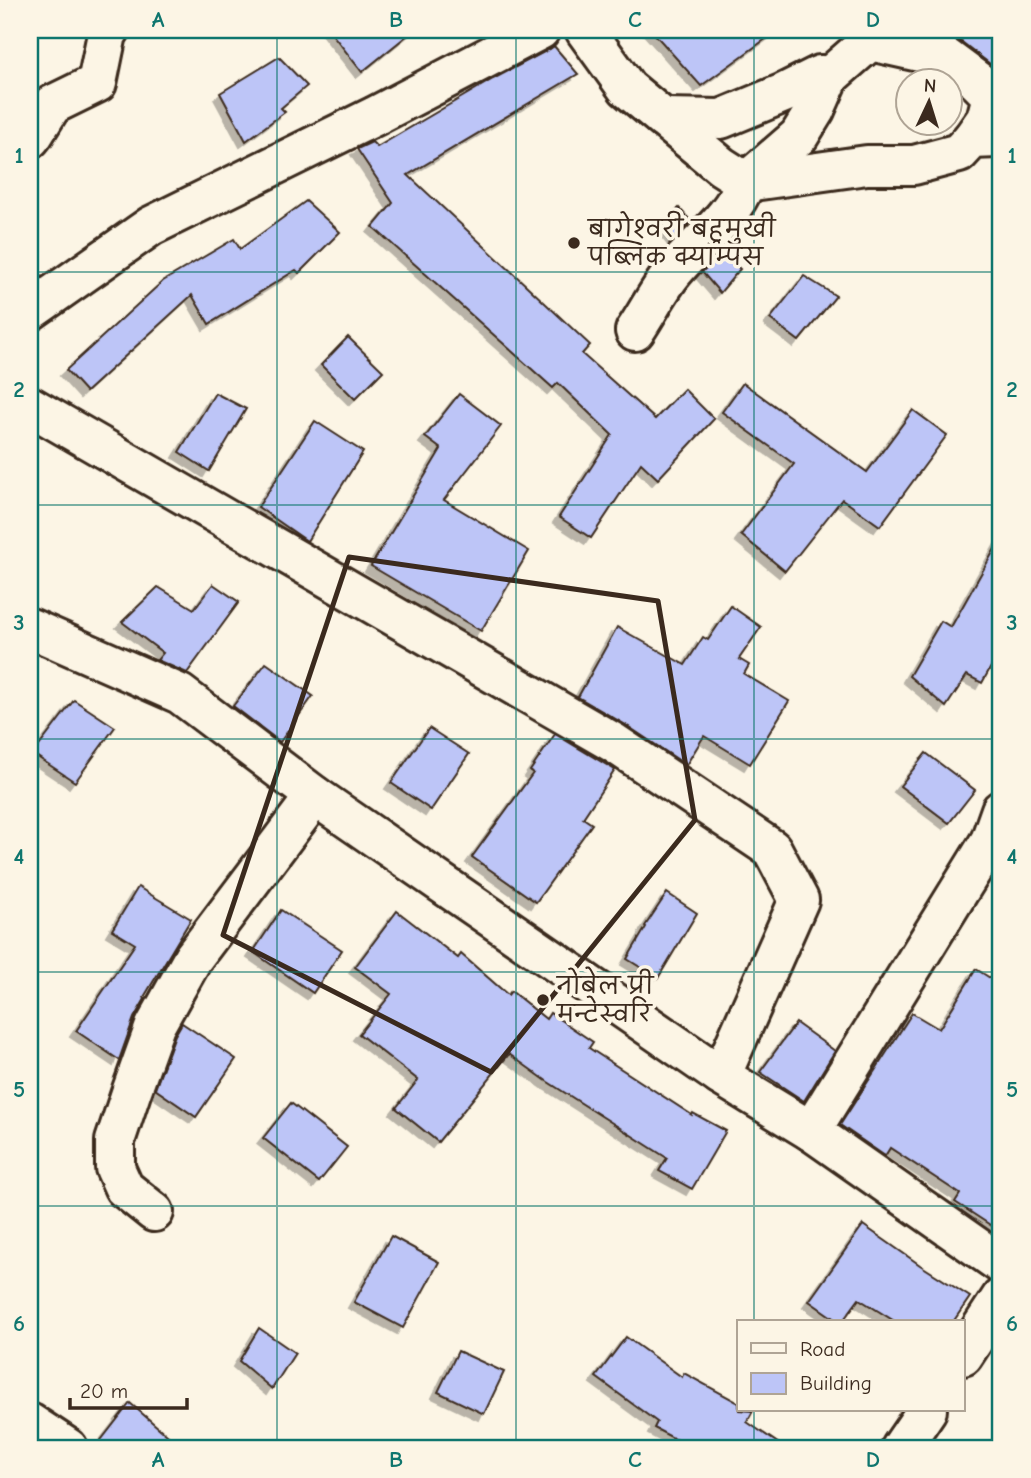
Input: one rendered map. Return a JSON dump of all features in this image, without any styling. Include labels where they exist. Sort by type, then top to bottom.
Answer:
[{"type":"street","points":[[30,139],[52,105],[97,83],[110,30]]},
{"type":"street","points":[[30,311],[151,226],[375,116],[540,30]]},
{"type":"street","points":[[585,30],[627,88],[721,166],[746,182],[867,165],[914,165],[958,153],[987,138],[986,119],[992,96],[946,58],[870,41],[830,76],[815,110],[799,136],[746,182],[741,194],[720,223],[673,272],[635,331]]},
{"type":"street","points":[[663,118],[721,119],[820,75],[830,76]]},
{"type":"street","points":[[30,405],[614,743],[772,849],[799,900],[722,1076]]},
{"type":"street","points":[[30,628],[180,694],[315,796],[722,1076],[811,1131],[1001,1265]]},
{"type":"street","points":[[154,1212],[124,1188],[115,1168],[116,1141],[155,1026],[193,958],[315,796]]},
{"type":"street","points":[[811,1131],[990,841],[1001,810]]},
{"type":"street","points":[[964,1354],[1001,1298]]},
{"type":"street","points":[[901,1448],[926,1412]]},
{"type":"street","points":[[30,1423],[68,1448]]},
{"type":"highlighted area","points":[[349,557],[658,601],[695,820],[491,1072],[223,935]]},
{"type":"building","points":[[329,30],[414,30],[362,72]]},
{"type":"building","points":[[651,30],[778,30],[701,86]]},
{"type":"building","points":[[920,30],[1001,30],[1001,74],[959,40]]},
{"type":"building","points":[[554,46],[578,74],[408,175],[590,345],[582,354],[655,419],[684,389],[714,419],[658,479],[641,463],[591,538],[559,517],[612,435],[558,383],[553,388],[373,227],[393,203],[357,149],[372,142],[377,147]]},
{"type":"building","points":[[279,57],[307,86],[281,108],[285,112],[246,141],[220,93]]},
{"type":"building","points":[[306,201],[340,232],[299,273],[296,270],[209,324],[192,295],[86,392],[66,370],[163,281],[234,239],[240,249]]},
{"type":"building","points":[[679,208],[691,221],[674,239],[662,224]]},
{"type":"building","points":[[722,252],[740,269],[720,293],[702,272]]},
{"type":"building","points":[[804,276],[836,296],[799,341],[770,319]]},
{"type":"building","points":[[348,337],[383,371],[355,399],[321,365]]},
{"type":"building","points":[[743,383],[867,472],[913,410],[947,435],[880,526],[842,499],[785,571],[741,535],[794,464],[722,412]]},
{"type":"building","points":[[215,393],[246,409],[209,471],[179,452]]},
{"type":"building","points":[[459,394],[501,426],[444,500],[529,551],[481,631],[371,566],[441,449],[425,437]]},
{"type":"building","points":[[315,421],[363,452],[307,541],[258,507]]},
{"type":"building","points":[[1001,538],[1001,649],[982,683],[967,675],[946,707],[909,676],[941,621],[951,627]]},
{"type":"building","points":[[213,584],[239,602],[187,673],[157,660],[163,653],[122,622],[158,587],[194,609]]},
{"type":"building","points":[[731,606],[761,627],[739,659],[749,665],[744,674],[789,701],[750,764],[704,736],[686,765],[578,697],[617,627],[685,665],[703,637],[708,640]]},
{"type":"building","points":[[266,663],[313,696],[280,742],[233,706]]},
{"type":"building","points":[[74,700],[115,727],[75,782],[33,754]]},
{"type":"building","points":[[429,728],[469,754],[431,810],[391,783]]},
{"type":"building","points":[[555,734],[615,770],[583,818],[592,824],[536,902],[472,857],[533,773],[530,771]]},
{"type":"building","points":[[926,753],[975,790],[949,823],[900,786]]},
{"type":"building","points":[[138,887],[191,919],[144,997],[119,1060],[76,1031],[135,944],[112,930]]},
{"type":"building","points":[[667,893],[697,913],[658,978],[627,959]]},
{"type":"building","points":[[281,910],[342,950],[313,993],[253,952]]},
{"type":"building","points":[[397,911],[458,958],[461,954],[508,995],[511,991],[546,1019],[550,1013],[593,1042],[589,1048],[692,1115],[693,1113],[726,1131],[692,1189],[659,1171],[667,1158],[509,1054],[438,1142],[396,1108],[418,1080],[359,1034],[391,994],[355,967]]},
{"type":"building","points":[[976,969],[1001,985],[1001,1232],[955,1202],[960,1194],[890,1148],[885,1156],[840,1125],[912,1013],[939,1029]]},
{"type":"building","points":[[182,1023],[236,1059],[196,1117],[155,1089]]},
{"type":"building","points":[[796,1023],[835,1051],[804,1101],[760,1072]]},
{"type":"building","points":[[291,1103],[347,1147],[319,1182],[263,1138]]},
{"type":"building","points":[[863,1225],[970,1297],[954,1320],[893,1320],[859,1299],[843,1320],[836,1320],[809,1301]]},
{"type":"building","points":[[391,1236],[439,1262],[403,1328],[354,1302]]},
{"type":"building","points":[[259,1328],[295,1353],[272,1389],[239,1361]]},
{"type":"building","points":[[626,1337],[682,1377],[684,1373],[737,1402],[737,1412],[752,1412],[747,1422],[785,1448],[692,1448],[654,1428],[657,1422],[596,1377]]},
{"type":"building","points":[[458,1351],[504,1372],[484,1414],[438,1392]]},
{"type":"building","points":[[130,1403],[182,1448],[95,1448]]},
{"type":"place","name":"बागेश्वरी बहुमुखी पब्लिक क्याम्पस","points":[[574,243]]},
{"type":"place","name":"नोबेल प्री मन्टेस्वरि","points":[[543,1000]]}]
